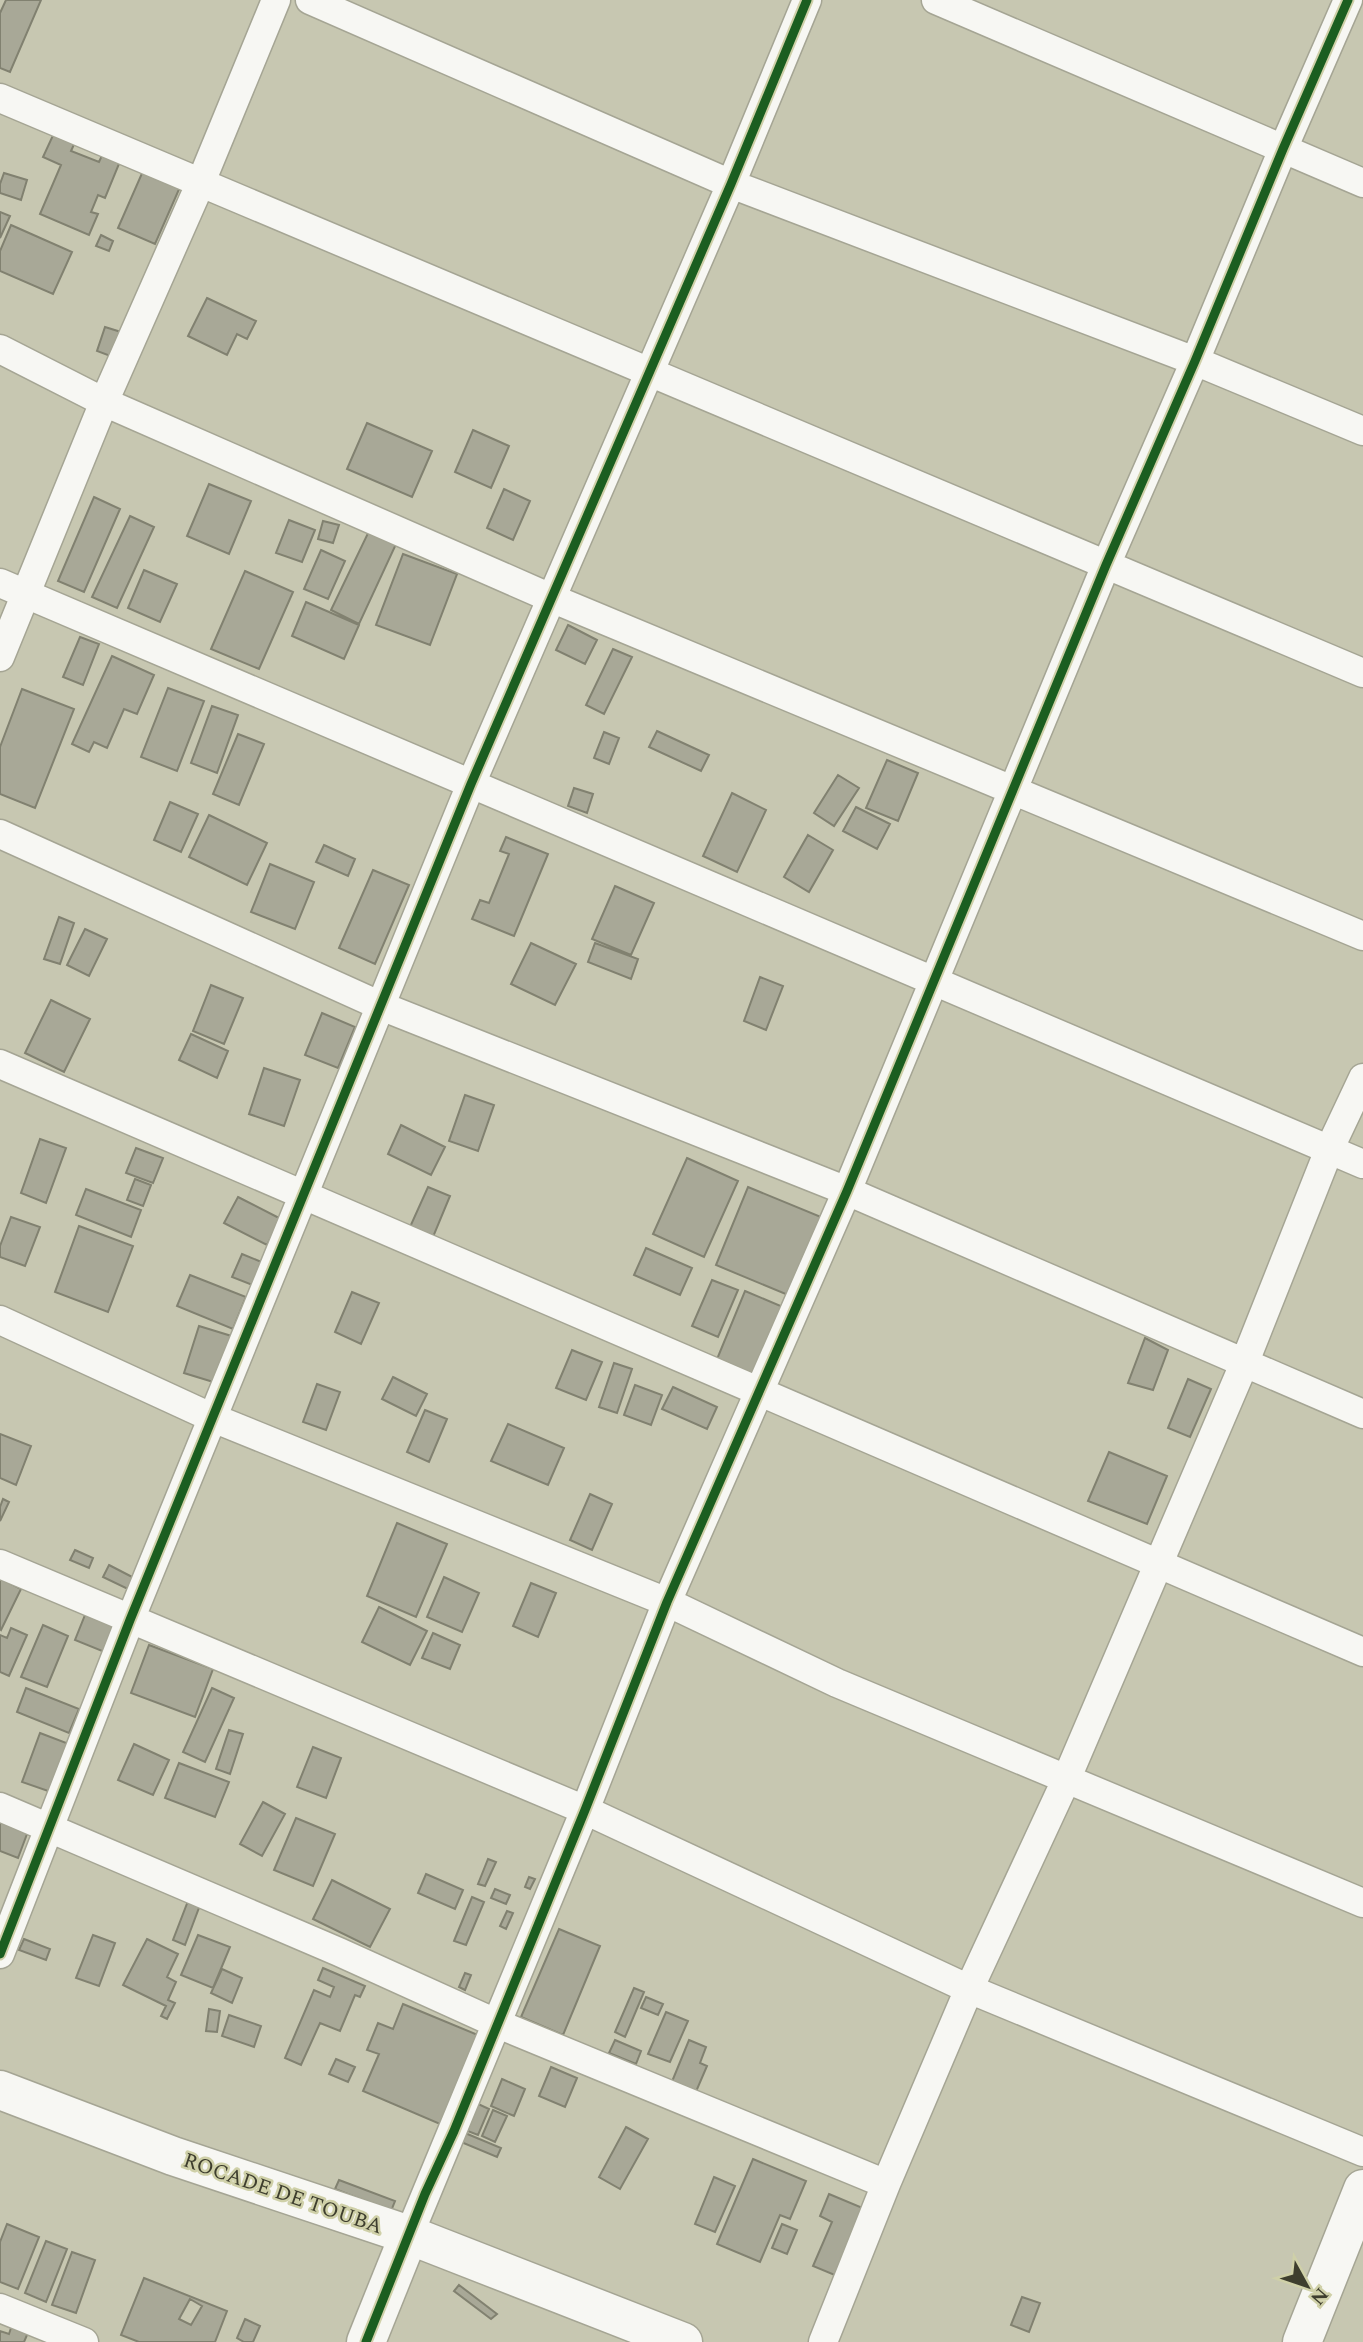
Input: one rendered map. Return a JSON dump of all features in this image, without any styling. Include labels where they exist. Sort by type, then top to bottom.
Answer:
[{"type":"main road","name":"ROCADE DE TOUBA","points":[[0,2090],[173,2156],[409,2235],[683,2342]]},
{"type":"main road","points":[[1302,2342],[1363,2189]]},
{"type":"main road","points":[[366,2342],[409,2235]]},
{"type":"street","points":[[0,657],[104,402],[201,183],[276,0]]},
{"type":"street","points":[[310,0],[731,184],[1195,361],[1363,430]]},
{"type":"street","points":[[0,1954],[130,1620],[471,784],[731,184],[807,0]]},
{"type":"street","points":[[936,0],[1363,183]]},
{"type":"street","points":[[409,2235],[498,2024],[667,1602],[847,1191],[1106,565],[1349,0]]},
{"type":"street","points":[[0,97],[1363,673]]},
{"type":"street","points":[[0,349],[104,402],[551,598],[1363,936]]},
{"type":"street","points":[[0,583],[1363,1164]]},
{"type":"street","points":[[0,834],[381,1006],[847,1191],[1363,1415]]},
{"type":"street","points":[[0,1064],[1363,1653]]},
{"type":"street","points":[[823,2342],[886,2184],[969,1989],[1066,1780],[1244,1363],[1329,1150],[1363,1078]]},
{"type":"street","points":[[0,1320],[213,1418],[667,1602],[837,1682],[1363,1903]]},
{"type":"street","points":[[0,1564],[585,1810],[969,1989],[1363,2152]]},
{"type":"street","points":[[0,1807],[339,1952],[498,2024],[886,2184]]},
{"type":"street","points":[[0,2308],[84,2342]]},
{"type":"building","points":[[6,0],[41,0],[10,72],[0,68],[0,13]]},
{"type":"building","points":[[55,131],[76,140],[71,151],[99,162],[104,151],[121,159],[105,198],[98,195],[91,212],[98,214],[89,235],[40,214],[61,165],[43,157]]},
{"type":"building","points":[[143,171],[180,187],[155,244],[118,228]]},
{"type":"building","points":[[4,173],[27,180],[21,200],[0,193]]},
{"type":"building","points":[[0,212],[10,216],[0,238]]},
{"type":"building","points":[[11,225],[72,252],[53,294],[0,271],[0,251]]},
{"type":"building","points":[[101,235],[113,241],[109,251],[96,246]]},
{"type":"building","points":[[207,298],[256,321],[247,339],[237,334],[227,355],[188,336]]},
{"type":"building","points":[[105,327],[121,332],[113,357],[97,351]]},
{"type":"building","points":[[367,423],[432,451],[412,497],[347,469]]},
{"type":"building","points":[[473,430],[509,446],[491,488],[455,472]]},
{"type":"building","points":[[209,484],[251,501],[229,554],[187,536]]},
{"type":"building","points":[[504,489],[530,501],[513,540],[487,528]]},
{"type":"building","points":[[94,497],[120,509],[84,592],[58,581]]},
{"type":"building","points":[[130,516],[154,527],[117,608],[92,597]]},
{"type":"building","points":[[289,520],[315,530],[302,562],[276,553]]},
{"type":"building","points":[[323,521],[339,525],[333,543],[318,539]]},
{"type":"building","points":[[370,529],[397,542],[359,624],[331,610]]},
{"type":"building","points":[[321,550],[345,561],[328,599],[304,589]]},
{"type":"building","points":[[403,554],[457,574],[430,645],[376,625]]},
{"type":"building","points":[[144,570],[177,584],[160,622],[128,608]]},
{"type":"building","points":[[245,571],[293,592],[259,669],[211,649]]},
{"type":"building","points":[[306,602],[359,625],[344,659],[292,636]]},
{"type":"building","points":[[568,625],[597,640],[585,664],[556,650]]},
{"type":"building","points":[[80,637],[99,644],[83,685],[63,677]]},
{"type":"building","points":[[613,649],[632,657],[604,714],[586,705]]},
{"type":"building","points":[[112,656],[154,675],[137,714],[124,709],[107,748],[94,742],[89,752],[72,744]]},
{"type":"building","points":[[168,688],[204,701],[177,771],[141,757]]},
{"type":"building","points":[[22,689],[74,709],[35,808],[0,794],[0,747]]},
{"type":"building","points":[[212,706],[238,715],[217,773],[191,763]]},
{"type":"building","points":[[657,731],[709,755],[701,771],[649,747]]},
{"type":"building","points":[[604,732],[619,738],[609,764],[594,758]]},
{"type":"building","points":[[238,734],[264,744],[239,805],[213,794]]},
{"type":"building","points":[[887,760],[918,773],[898,821],[866,808]]},
{"type":"building","points":[[838,775],[859,788],[834,826],[814,813]]},
{"type":"building","points":[[574,788],[593,794],[587,813],[568,806]]},
{"type":"building","points":[[732,793],[766,810],[737,872],[703,856]]},
{"type":"building","points":[[170,802],[198,814],[181,852],[154,840]]},
{"type":"building","points":[[856,807],[890,824],[877,849],[843,831]]},
{"type":"building","points":[[209,815],[267,843],[247,885],[189,857]]},
{"type":"building","points":[[808,835],[833,850],[809,892],[784,877]]},
{"type":"building","points":[[506,837],[548,854],[514,936],[472,919],[480,900],[489,903],[509,854],[500,851]]},
{"type":"building","points":[[324,845],[355,859],[348,876],[316,862]]},
{"type":"building","points":[[270,864],[314,882],[295,929],[251,912]]},
{"type":"building","points":[[373,870],[409,885],[375,964],[339,948]]},
{"type":"building","points":[[615,886],[654,903],[631,955],[592,939]]},
{"type":"building","points":[[59,917],[74,923],[60,964],[44,959]]},
{"type":"building","points":[[85,929],[107,939],[89,976],[67,965]]},
{"type":"building","points":[[531,943],[576,964],[555,1005],[511,984]]},
{"type":"building","points":[[595,943],[638,959],[631,979],[588,962]]},
{"type":"building","points":[[760,977],[783,986],[766,1030],[744,1021]]},
{"type":"building","points":[[211,985],[243,998],[224,1044],[193,1031]]},
{"type":"building","points":[[51,1000],[90,1019],[64,1072],[25,1053]]},
{"type":"building","points":[[322,1013],[355,1027],[338,1068],[305,1055]]},
{"type":"building","points":[[191,1034],[228,1051],[217,1078],[179,1060]]},
{"type":"building","points":[[264,1068],[300,1080],[284,1126],[249,1114]]},
{"type":"building","points":[[465,1095],[494,1105],[478,1151],[449,1141]]},
{"type":"building","points":[[401,1125],[445,1147],[431,1175],[388,1154]]},
{"type":"building","points":[[40,1139],[66,1148],[46,1203],[21,1193]]},
{"type":"building","points":[[136,1148],[163,1158],[153,1183],[126,1173]]},
{"type":"building","points":[[687,1158],[738,1181],[704,1257],[653,1234]]},
{"type":"building","points":[[135,1179],[151,1185],[143,1206],[127,1200]]},
{"type":"building","points":[[428,1187],[450,1196],[433,1237],[410,1227]]},
{"type":"building","points":[[748,1187],[821,1217],[788,1295],[716,1265]]},
{"type":"building","points":[[86,1189],[141,1210],[131,1237],[76,1215]]},
{"type":"building","points":[[238,1197],[281,1219],[267,1245],[224,1223]]},
{"type":"building","points":[[11,1217],[40,1227],[25,1266],[0,1257],[0,1246]]},
{"type":"building","points":[[79,1226],[133,1246],[108,1312],[55,1292]]},
{"type":"building","points":[[646,1248],[692,1268],[680,1295],[634,1275]]},
{"type":"building","points":[[242,1254],[264,1263],[255,1286],[232,1277]]},
{"type":"building","points":[[190,1275],[246,1297],[233,1329],[177,1306]]},
{"type":"building","points":[[712,1280],[738,1290],[718,1337],[692,1326]]},
{"type":"building","points":[[745,1291],[783,1307],[753,1380],[715,1364]]},
{"type":"building","points":[[352,1292],[379,1303],[361,1344],[335,1332]]},
{"type":"building","points":[[199,1326],[238,1338],[223,1385],[184,1373]]},
{"type":"building","points":[[1145,1338],[1168,1350],[1153,1390],[1128,1383]]},
{"type":"building","points":[[572,1350],[602,1362],[586,1400],[556,1388]]},
{"type":"building","points":[[614,1363],[632,1369],[617,1413],[599,1407]]},
{"type":"building","points":[[393,1377],[427,1394],[416,1416],[382,1399]]},
{"type":"building","points":[[1188,1379],[1211,1389],[1190,1437],[1168,1428]]},
{"type":"building","points":[[317,1384],[340,1392],[326,1430],[303,1422]]},
{"type":"building","points":[[635,1385],[662,1395],[651,1425],[624,1415]]},
{"type":"building","points":[[673,1387],[717,1407],[707,1429],[662,1409]]},
{"type":"building","points":[[425,1410],[447,1419],[429,1462],[407,1452]]},
{"type":"building","points":[[508,1424],[564,1448],[548,1485],[491,1461]]},
{"type":"building","points":[[0,1434],[31,1446],[16,1485],[0,1478]]},
{"type":"building","points":[[1109,1452],[1167,1476],[1147,1524],[1088,1501]]},
{"type":"building","points":[[590,1494],[612,1504],[592,1550],[570,1540]]},
{"type":"building","points":[[3,1499],[9,1502],[0,1521],[0,1507]]},
{"type":"building","points":[[397,1523],[447,1544],[416,1617],[367,1596]]},
{"type":"building","points":[[75,1550],[93,1558],[89,1568],[70,1560]]},
{"type":"building","points":[[109,1565],[138,1580],[132,1591],[103,1577]]},
{"type":"building","points":[[444,1577],[479,1593],[462,1632],[427,1617]]},
{"type":"building","points":[[0,1578],[21,1589],[1,1630],[0,1629]]},
{"type":"building","points":[[531,1583],[556,1593],[538,1637],[513,1626]]},
{"type":"building","points":[[379,1607],[427,1631],[410,1665],[362,1642]]},
{"type":"building","points":[[85,1615],[117,1627],[107,1653],[75,1640]]},
{"type":"building","points":[[43,1625],[68,1636],[47,1687],[21,1677]]},
{"type":"building","points":[[11,1628],[27,1635],[9,1676],[0,1672],[0,1635],[7,1638]]},
{"type":"building","points":[[433,1633],[460,1645],[450,1669],[422,1658]]},
{"type":"building","points":[[149,1645],[213,1669],[195,1717],[131,1693]]},
{"type":"building","points":[[26,1688],[79,1709],[69,1733],[17,1712]]},
{"type":"building","points":[[212,1688],[234,1698],[205,1762],[183,1752]]},
{"type":"building","points":[[229,1730],[243,1734],[230,1774],[216,1769]]},
{"type":"building","points":[[40,1733],[69,1744],[51,1792],[22,1782]]},
{"type":"building","points":[[134,1744],[169,1760],[153,1795],[118,1780]]},
{"type":"building","points":[[313,1747],[341,1758],[326,1798],[297,1787]]},
{"type":"building","points":[[179,1763],[229,1782],[215,1817],[165,1798]]},
{"type":"building","points":[[263,1802],[285,1814],[262,1856],[240,1844]]},
{"type":"building","points":[[296,1818],[335,1834],[313,1886],[274,1870]]},
{"type":"building","points":[[0,1820],[30,1826],[18,1858],[0,1851]]},
{"type":"building","points":[[488,1859],[496,1862],[485,1886],[478,1884]]},
{"type":"building","points":[[426,1874],[463,1890],[455,1909],[418,1893]]},
{"type":"building","points":[[529,1877],[535,1879],[530,1889],[525,1887]]},
{"type":"building","points":[[332,1880],[390,1909],[370,1947],[313,1919]]},
{"type":"building","points":[[495,1889],[510,1895],[506,1904],[491,1898]]},
{"type":"building","points":[[472,1897],[484,1902],[466,1945],[454,1941]]},
{"type":"building","points":[[188,1901],[200,1905],[185,1945],[173,1940]]},
{"type":"building","points":[[507,1911],[513,1913],[506,1929],[500,1926]]},
{"type":"building","points":[[559,1929],[600,1946],[563,2035],[521,2017]]},
{"type":"building","points":[[93,1935],[115,1943],[99,1986],[76,1978]]},
{"type":"building","points":[[198,1935],[230,1947],[213,1988],[181,1975]]},
{"type":"building","points":[[24,1939],[50,1949],[46,1960],[19,1950]]},
{"type":"building","points":[[147,1939],[178,1954],[167,1977],[176,1982],[168,2000],[175,2003],[167,2019],[161,2016],[166,2006],[123,1985]]},
{"type":"building","points":[[323,1968],[365,1986],[360,1997],[355,1995],[340,2031],[320,2023],[301,2065],[285,2058],[314,1990],[330,1997],[334,1987],[318,1980]]},
{"type":"building","points":[[222,1969],[242,1978],[232,2003],[211,1993]]},
{"type":"building","points":[[465,1973],[471,1975],[465,1990],[459,1987]]},
{"type":"building","points":[[634,1988],[644,1992],[625,2037],[615,2032]]},
{"type":"building","points":[[646,1997],[663,2004],[658,2015],[641,2008]]},
{"type":"building","points":[[403,2004],[485,2038],[447,2127],[363,2091],[379,2054],[367,2050],[378,2023],[393,2029]]},
{"type":"building","points":[[209,2009],[220,2011],[217,2032],[206,2031]]},
{"type":"building","points":[[666,2012],[688,2021],[670,2062],[648,2054]]},
{"type":"building","points":[[229,2015],[261,2026],[254,2047],[222,2036]]},
{"type":"building","points":[[615,2040],[641,2051],[636,2064],[609,2053]]},
{"type":"building","points":[[689,2040],[706,2047],[700,2063],[707,2066],[695,2094],[671,2084]]},
{"type":"building","points":[[336,2059],[355,2067],[348,2082],[329,2074]]},
{"type":"building","points":[[551,2067],[577,2078],[565,2107],[539,2096]]},
{"type":"building","points":[[502,2079],[525,2089],[514,2116],[491,2106]]},
{"type":"building","points":[[476,2103],[489,2109],[478,2135],[465,2130]]},
{"type":"building","points":[[493,2110],[507,2116],[495,2142],[482,2136]]},
{"type":"building","points":[[626,2127],[648,2139],[620,2189],[599,2177]]},
{"type":"building","points":[[465,2133],[501,2148],[497,2157],[461,2142]]},
{"type":"building","points":[[753,2159],[806,2181],[790,2219],[780,2215],[760,2262],[717,2244]]},
{"type":"building","points":[[714,2177],[735,2186],[715,2232],[695,2224]]},
{"type":"building","points":[[339,2180],[395,2201],[391,2211],[335,2189]]},
{"type":"building","points":[[829,2194],[865,2209],[837,2276],[813,2266],[832,2222],[820,2216]]},
{"type":"building","points":[[7,2224],[39,2237],[18,2289],[0,2282],[0,2242]]},
{"type":"building","points":[[782,2224],[797,2230],[787,2254],[772,2248]]},
{"type":"building","points":[[46,2241],[67,2249],[46,2302],[25,2293]]},
{"type":"building","points":[[72,2252],[95,2260],[76,2313],[52,2305]]},
{"type":"building","points":[[144,2278],[227,2311],[215,2342],[139,2342],[121,2335]],"holes":[[[190,2299],[202,2306],[191,2325],[179,2319]]]},
{"type":"building","points":[[459,2285],[497,2314],[491,2319],[454,2291]]},
{"type":"building","points":[[1022,2297],[1040,2303],[1029,2332],[1011,2325]]},
{"type":"building","points":[[245,2319],[260,2326],[253,2342],[244,2342],[237,2338]]},
{"type":"building","points":[[13,2322],[30,2328],[24,2342],[0,2342],[0,2331],[9,2334]]},
{"type":"cycle path","points":[[0,1954],[130,1620],[471,784],[731,184],[807,0]]},
{"type":"cycle path","points":[[366,2342],[585,1810],[667,1602],[847,1191],[1106,565],[1348,0]]}]
